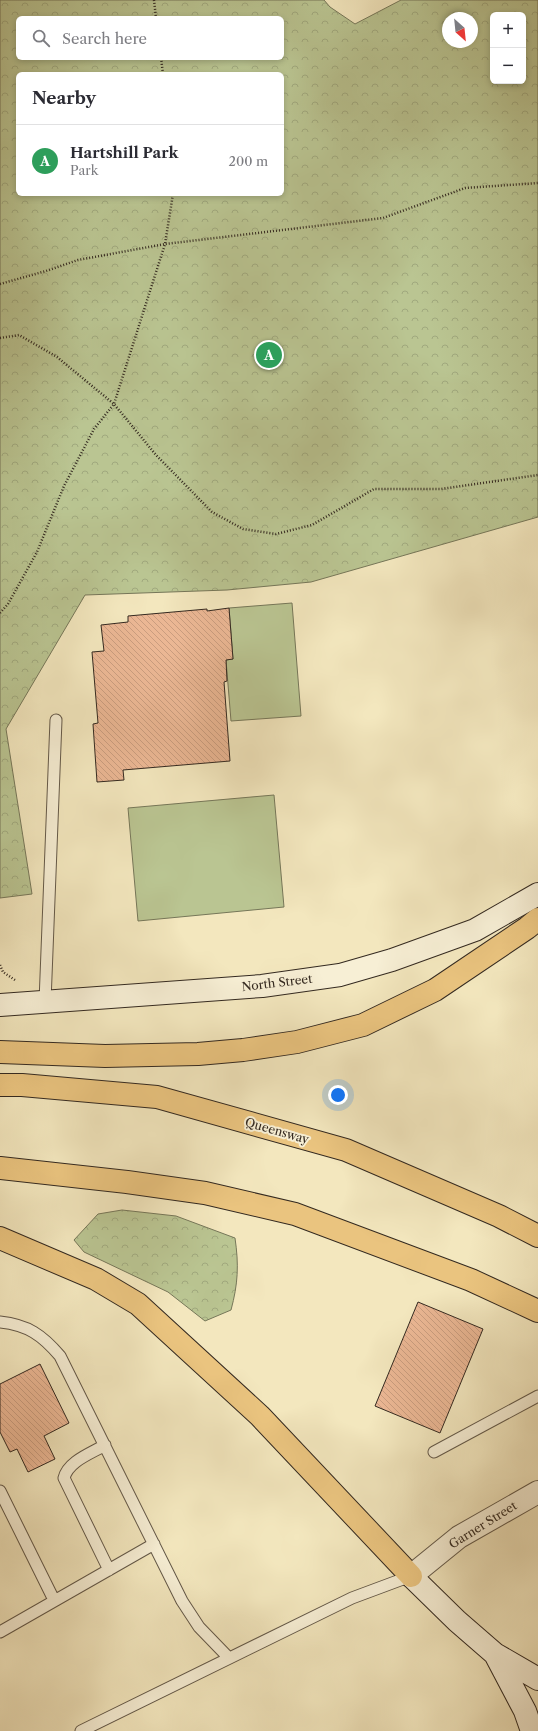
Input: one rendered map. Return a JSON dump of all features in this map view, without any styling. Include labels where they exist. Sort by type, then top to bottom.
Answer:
[{"type":"highway","points":[[0,1052],[105,1056],[198,1054],[243,1050],[304,1040],[363,1025],[435,990],[538,919]]},
{"type":"highway","name":"Queensway","points":[[0,1085],[22,1085],[157,1097],[346,1150],[499,1216],[538,1236]]},
{"type":"highway","points":[[0,1168],[127,1182],[205,1193],[295,1214],[471,1280],[538,1311]]},
{"type":"highway","points":[[0,1238],[96,1279],[138,1304],[260,1416],[411,1576]]},
{"type":"street","name":"North Street","points":[[0,1005],[262,986],[340,975],[392,960],[475,930],[538,894]]},
{"type":"street","name":"Garner Street","points":[[411,1576],[459,1537],[538,1492]]},
{"type":"street","points":[[411,1576],[457,1622],[495,1654],[538,1679]]},
{"type":"street","points":[[495,1654],[526,1711],[532,1731]]},
{"type":"lane","points":[[45,1002],[56,720]]},
{"type":"lane","points":[[0,1322],[13,1323],[37,1333],[60,1356],[182,1601],[198,1627],[228,1657]]},
{"type":"lane","points":[[434,1452],[538,1396]]},
{"type":"lane","points":[[105,1445],[71,1465],[66,1471],[64,1478],[109,1570]]},
{"type":"lane","points":[[0,1491],[54,1600]]},
{"type":"lane","points":[[0,1632],[154,1544]]},
{"type":"lane","points":[[81,1731],[169,1689],[228,1657],[352,1598],[411,1576]]},
{"type":"path","points":[[154,0],[156,16]]},
{"type":"path","points":[[161,60],[163,72]]},
{"type":"path","points":[[0,284],[78,260],[165,244],[383,218],[465,188],[538,183]]},
{"type":"path","points":[[0,613],[8,604],[37,552],[64,486],[94,429],[114,404],[165,244],[173,196]]},
{"type":"path","points":[[0,338],[19,335],[57,357],[114,404],[156,454],[212,512],[243,529],[276,534],[312,525],[374,489],[441,489],[538,475]]},
{"type":"green space","points":[[0,0],[324,0],[330,7],[355,24],[401,0],[538,0],[538,517],[311,582],[227,590],[85,595],[6,729],[32,894],[0,898]]},
{"type":"green space","points":[[292,603],[301,716],[231,721],[226,660],[233,659],[229,608]]},
{"type":"green space","points":[[274,795],[284,907],[138,921],[128,808]]},
{"type":"green space","points":[[122,1210],[176,1216],[235,1238],[237,1274],[231,1310],[205,1321],[168,1292],[84,1252],[74,1240],[98,1214]]},
{"type":"building","points":[[229,608],[233,659],[226,660],[227,681],[224,682],[230,761],[123,770],[124,780],[97,782],[93,724],[98,723],[92,652],[104,651],[101,625],[128,622],[128,616],[207,609],[207,611]]},
{"type":"building","points":[[418,1302],[483,1329],[440,1433],[375,1406]]},
{"type":"building","points":[[40,1364],[69,1423],[44,1436],[55,1459],[28,1472],[17,1449],[10,1452],[0,1432],[0,1384]]},
{"type":"place","name":"Hartshill Park","points":[[269,355]]}]
